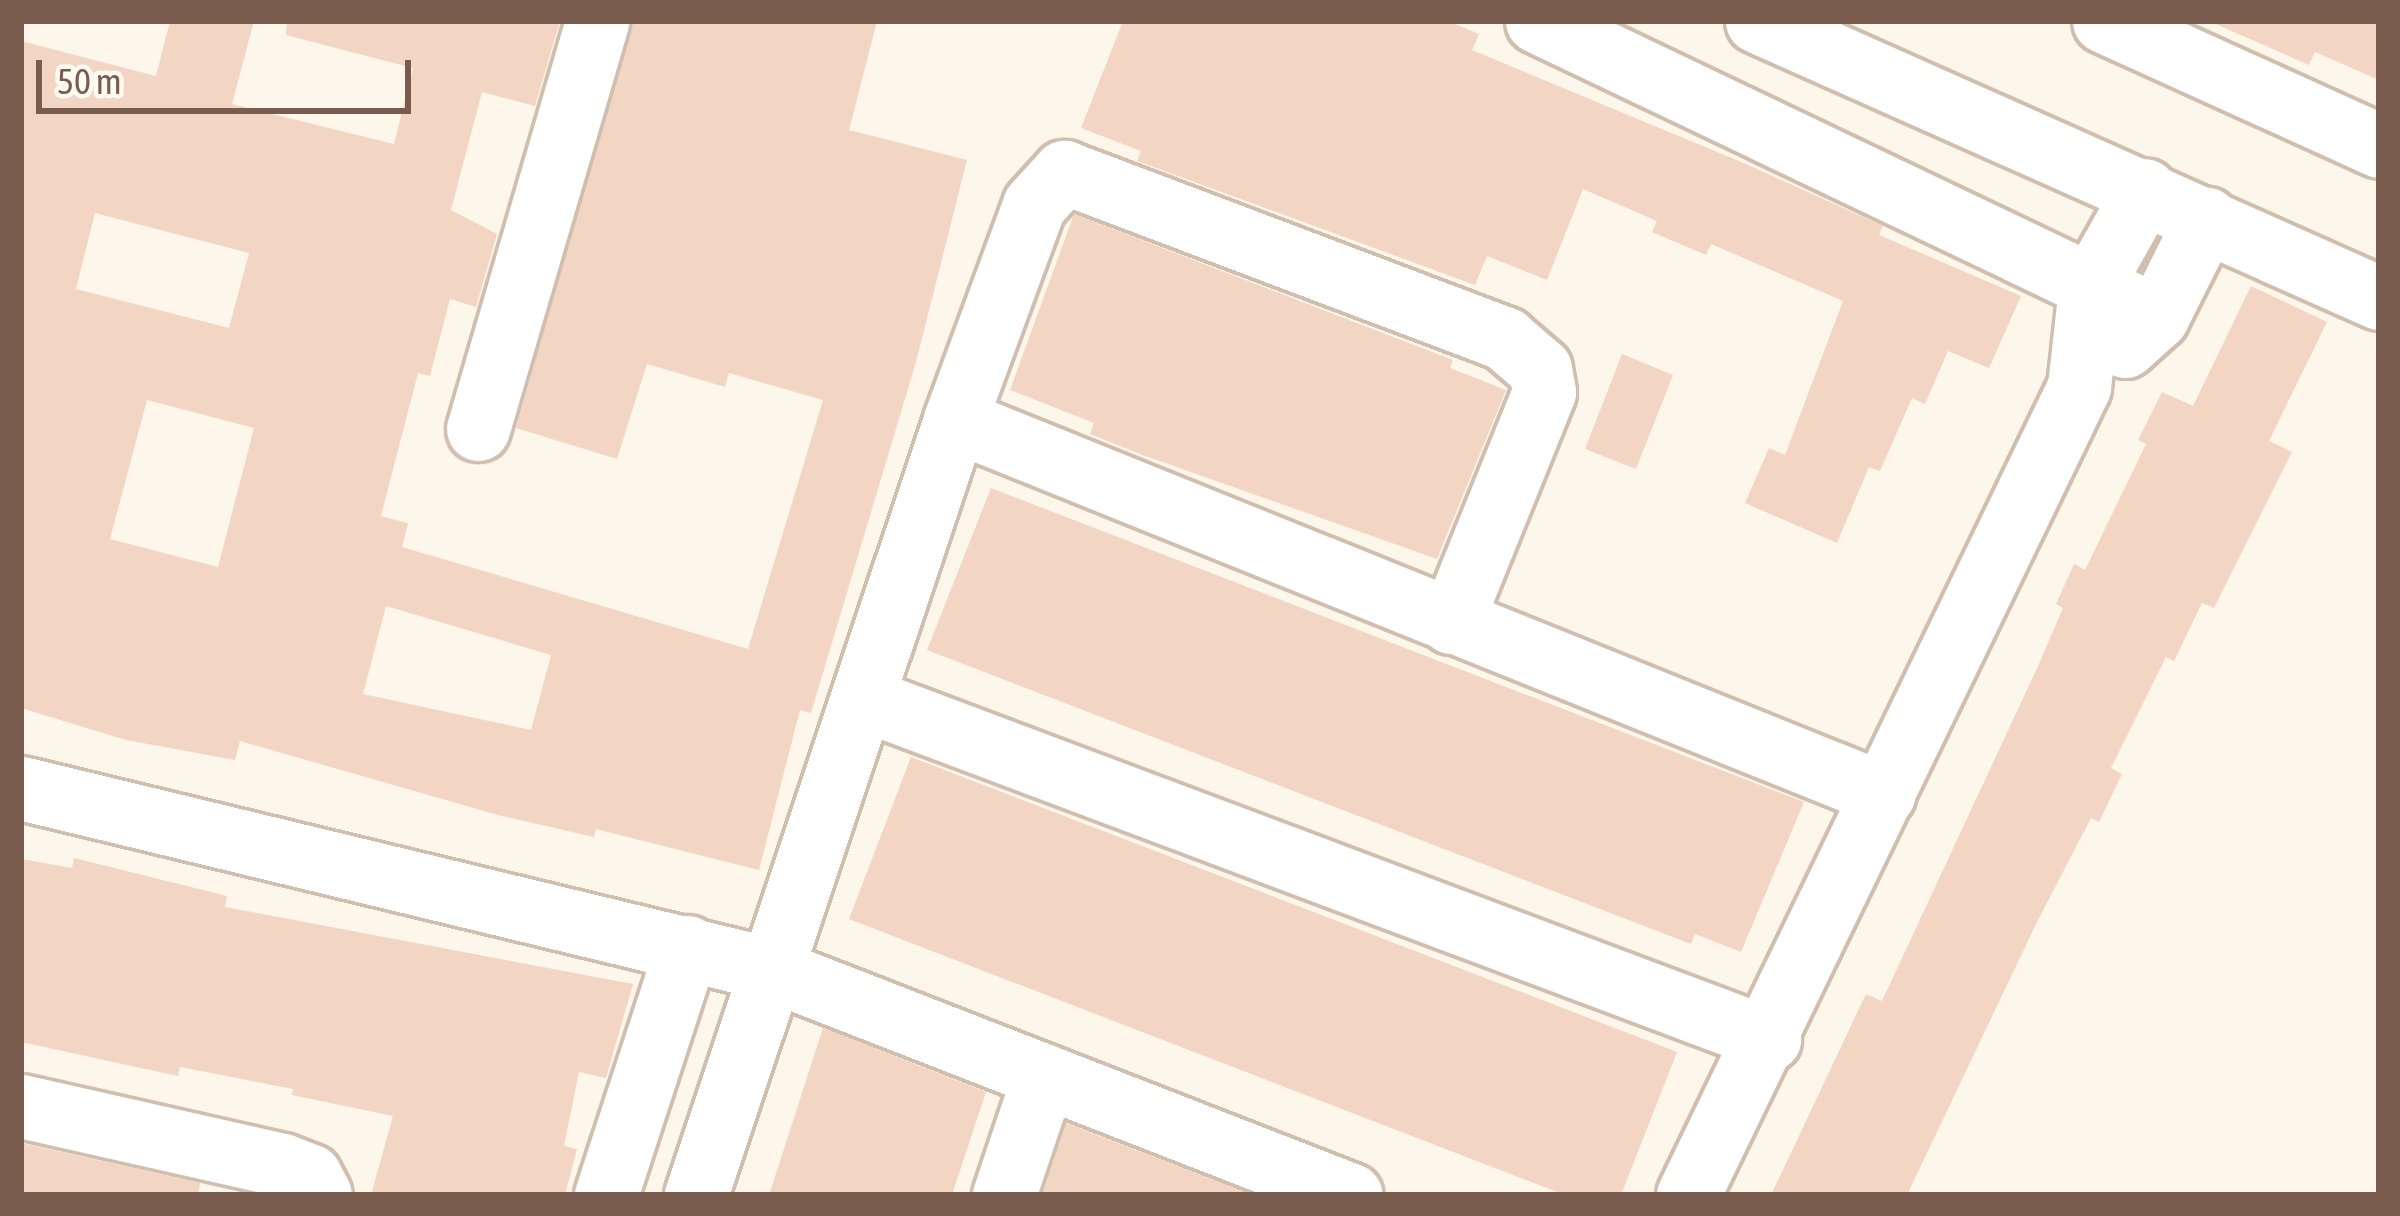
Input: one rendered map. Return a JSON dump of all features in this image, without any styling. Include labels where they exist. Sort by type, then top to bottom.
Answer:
[{"type":"street","points":[[478,429],[597,21]]},
{"type":"street","points":[[1537,21],[2157,317]]},
{"type":"street","points":[[2104,21],[2379,146]]},
{"type":"street","points":[[1760,22],[2379,298]]},
{"type":"street","points":[[696,1195],[955,421],[1034,206],[1064,172],[1505,339],[1540,369],[1544,392],[1451,622]]},
{"type":"street","points":[[1688,1195],[1769,1039],[2080,387],[2090,288],[2145,190]]},
{"type":"street","points":[[2080,387],[2157,317],[2206,219]]},
{"type":"street","points":[[955,421],[1883,794]]},
{"type":"street","points":[[864,699],[1769,1039]]},
{"type":"street","points":[[21,788],[770,969],[1352,1195]]},
{"type":"street","points":[[606,1195],[687,946]]},
{"type":"street","points":[[1004,1195],[1043,1076]]},
{"type":"street","points":[[21,1106],[282,1165],[310,1177],[320,1195]]},
{"type":"building","points":[[170,21],[254,21],[232,104],[394,144],[413,68],[286,35],[287,21],[560,21],[535,106],[482,92],[451,210],[497,234],[476,307],[450,299],[430,376],[418,373],[381,516],[408,523],[402,547],[748,649],[823,400],[729,373],[725,387],[647,364],[617,459],[516,428],[632,21],[877,21],[849,130],[967,160],[916,362],[811,713],[800,710],[759,870],[596,829],[594,837],[498,815],[240,741],[235,760],[126,740],[21,708],[21,41],[156,76]],"holes":[[[95,213],[249,253],[229,328],[76,289]],[[147,400],[254,428],[218,567],[110,539]],[[386,606],[551,655],[531,730],[363,694]]]},
{"type":"building","points":[[1123,21],[1448,21],[1479,34],[1472,50],[1746,164],[1883,226],[1879,235],[2021,296],[1989,368],[1948,351],[1925,404],[1912,398],[1880,471],[1869,467],[1837,543],[1745,503],[1769,448],[1785,455],[1843,301],[1711,244],[1706,255],[1652,232],[1657,221],[1583,189],[1547,280],[1487,256],[1475,285],[1137,161],[1141,151],[1081,128]]},
{"type":"building","points":[[2209,21],[2379,21],[2379,80],[2315,52],[2309,65]]},
{"type":"building","points":[[1074,214],[1453,360],[1450,368],[1506,390],[1437,559],[1140,454],[1090,434],[1094,423],[1010,390]]},
{"type":"building","points":[[2251,286],[2327,322],[2269,441],[2292,452],[2214,608],[2202,603],[2174,661],[2166,657],[2111,768],[2122,774],[2099,822],[2091,818],[2037,922],[1907,1195],[1771,1195],[1866,994],[1882,1001],[2039,664],[2063,608],[2056,604],[2074,564],[2085,570],[2146,444],[2138,440],[2162,392],[2193,406]]},
{"type":"building","points":[[1622,354],[1673,375],[1636,469],[1585,449]]},
{"type":"building","points":[[991,488],[1804,802],[1741,952],[1695,934],[1691,944],[927,650]]},
{"type":"building","points":[[911,757],[1677,1052],[1621,1195],[1565,1195],[849,919]]},
{"type":"building","points":[[74,858],[227,896],[225,907],[633,984],[606,1078],[579,1072],[564,1146],[577,1149],[565,1195],[371,1195],[393,1116],[292,1095],[293,1089],[180,1067],[178,1076],[21,1042],[21,859],[72,868]]},
{"type":"building","points":[[823,1028],[986,1092],[952,1195],[769,1195]]},
{"type":"building","points":[[1066,1123],[1252,1195],[1042,1195]]},
{"type":"building","points":[[21,1143],[200,1183],[198,1195],[21,1195]]}]
